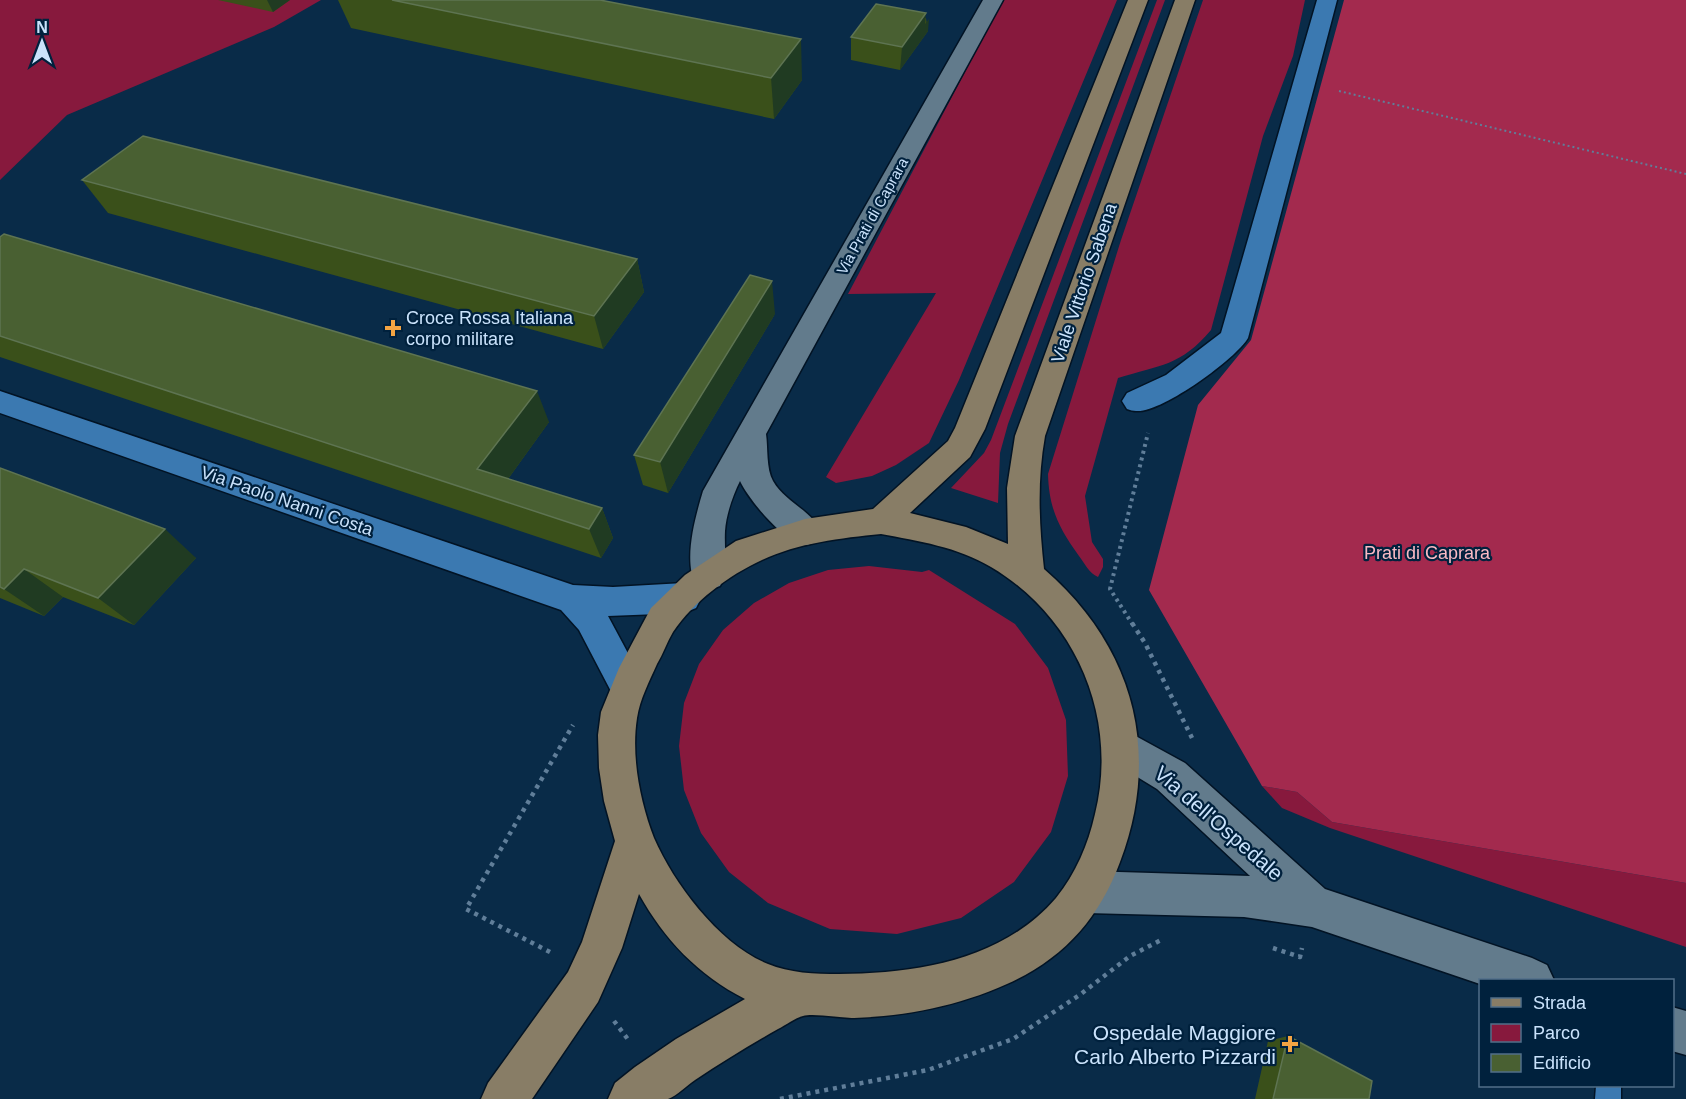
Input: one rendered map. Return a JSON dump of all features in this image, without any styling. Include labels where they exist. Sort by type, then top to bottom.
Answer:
[{"type":"main road","points":[[881,521],[959,449],[970,429],[1138,0]]},
{"type":"main road","name":"Viale Vittorio Sabena","points":[[1028,573],[1021,513],[1022,485],[1030,436],[1185,0]]},
{"type":"main road","points":[[881,521],[945,534],[994,552],[1028,573],[1062,607],[1091,643],[1115,701],[1121,746],[1121,786],[1102,858],[1086,892],[1057,928],[1010,962],[976,976],[913,990],[866,994],[801,993],[763,984],[722,962],[686,926],[657,886],[635,842],[620,784],[616,732],[627,685],[666,615],[696,587],[756,547],[806,532],[881,521]]},
{"type":"main road","points":[[504,1099],[583,987],[601,948],[635,842]]},
{"type":"main road","points":[[631,1099],[655,1078],[716,1038],[801,993]]},
{"type":"street","name":"Via Prati di Caprara","points":[[696,587],[719,491],[993,0]]},
{"type":"street","points":[[1147,398],[1190,376],[1234,338],[1327,0]]},
{"type":"street","name":"Via Paolo Nanni Costa","points":[[0,402],[573,600],[614,602],[696,587]]},
{"type":"street","points":[[751,432],[756,482],[772,504],[806,532]]},
{"type":"street","name":"Via Paolo Nanni Costa","points":[[573,600],[591,619],[627,685]]},
{"type":"street","name":"Via dell'Ospedale","points":[[1121,746],[1172,776],[1308,923]]},
{"type":"street","name":"Via dell'Ospedale","points":[[1086,892],[1244,896],[1308,923],[1524,979]]},
{"type":"path","points":[[1332,89],[1686,174]]},
{"type":"path","points":[[1147,398],[1110,589],[1145,643],[1192,740]]},
{"type":"path","points":[[550,952],[466,909],[575,722]]},
{"type":"path","points":[[1267,946],[1300,957],[1308,923]]},
{"type":"path","points":[[780,1099],[928,1070],[1013,1039],[1081,994],[1130,956],[1164,938]]},
{"type":"green space","points":[[0,0],[321,0],[274,27],[67,115],[0,180]]},
{"type":"green space","points":[[1003,0],[1117,0],[959,380],[929,443],[896,465],[872,476],[836,483],[826,477],[936,293],[848,294]]},
{"type":"green space","points":[[1157,0],[1165,0],[1008,424],[1000,453],[998,503],[951,488],[984,453],[991,440]]},
{"type":"green space","points":[[1203,0],[1305,0],[1293,56],[1263,136],[1211,330],[1190,351],[1179,358],[1158,367],[1118,378],[1085,496],[1092,542],[1103,559],[1103,567],[1098,577],[1087,568],[1056,518],[1050,498],[1048,474],[1121,240]]},
{"type":"green space","name":"Prati di Caprara","points":[[1344,0],[1686,0],[1686,883],[1332,822],[1297,792],[1262,786],[1149,590],[1198,405],[1251,340]]},
{"type":"green space","points":[[869,566],[922,572],[929,570],[1015,624],[1048,668],[1066,720],[1068,776],[1051,832],[1014,882],[961,918],[897,934],[830,929],[768,903],[729,872],[701,833],[684,790],[679,746],[684,703],[699,664],[723,630],[754,603],[789,583],[828,570]]},
{"type":"green space","points":[[1262,786],[1297,792],[1332,822],[1686,883],[1686,947],[1330,828],[1282,808]]},
{"type":"building","points":[[392,0],[600,0],[801,39],[771,78]]},
{"type":"building","points":[[876,4],[926,13],[902,47],[851,37]]},
{"type":"building","points":[[143,136],[637,259],[594,316],[82,180]]},
{"type":"building","points":[[4,234],[537,391],[477,469],[602,508],[589,529],[0,336],[0,237]]},
{"type":"building","points":[[750,275],[772,281],[660,462],[634,455]]},
{"type":"building","points":[[0,468],[165,529],[98,598],[24,569],[4,589],[0,587]]},
{"type":"building","points":[[1288,1036],[1372,1081],[1369,1099],[1273,1099]]},
{"type":"place","name":"Croce Rossa Italiana corpo militare","points":[[393,328]]},
{"type":"place","name":"Ospedale Maggiore Carlo Alberto Pizzardi","points":[[1290,1044]]}]
